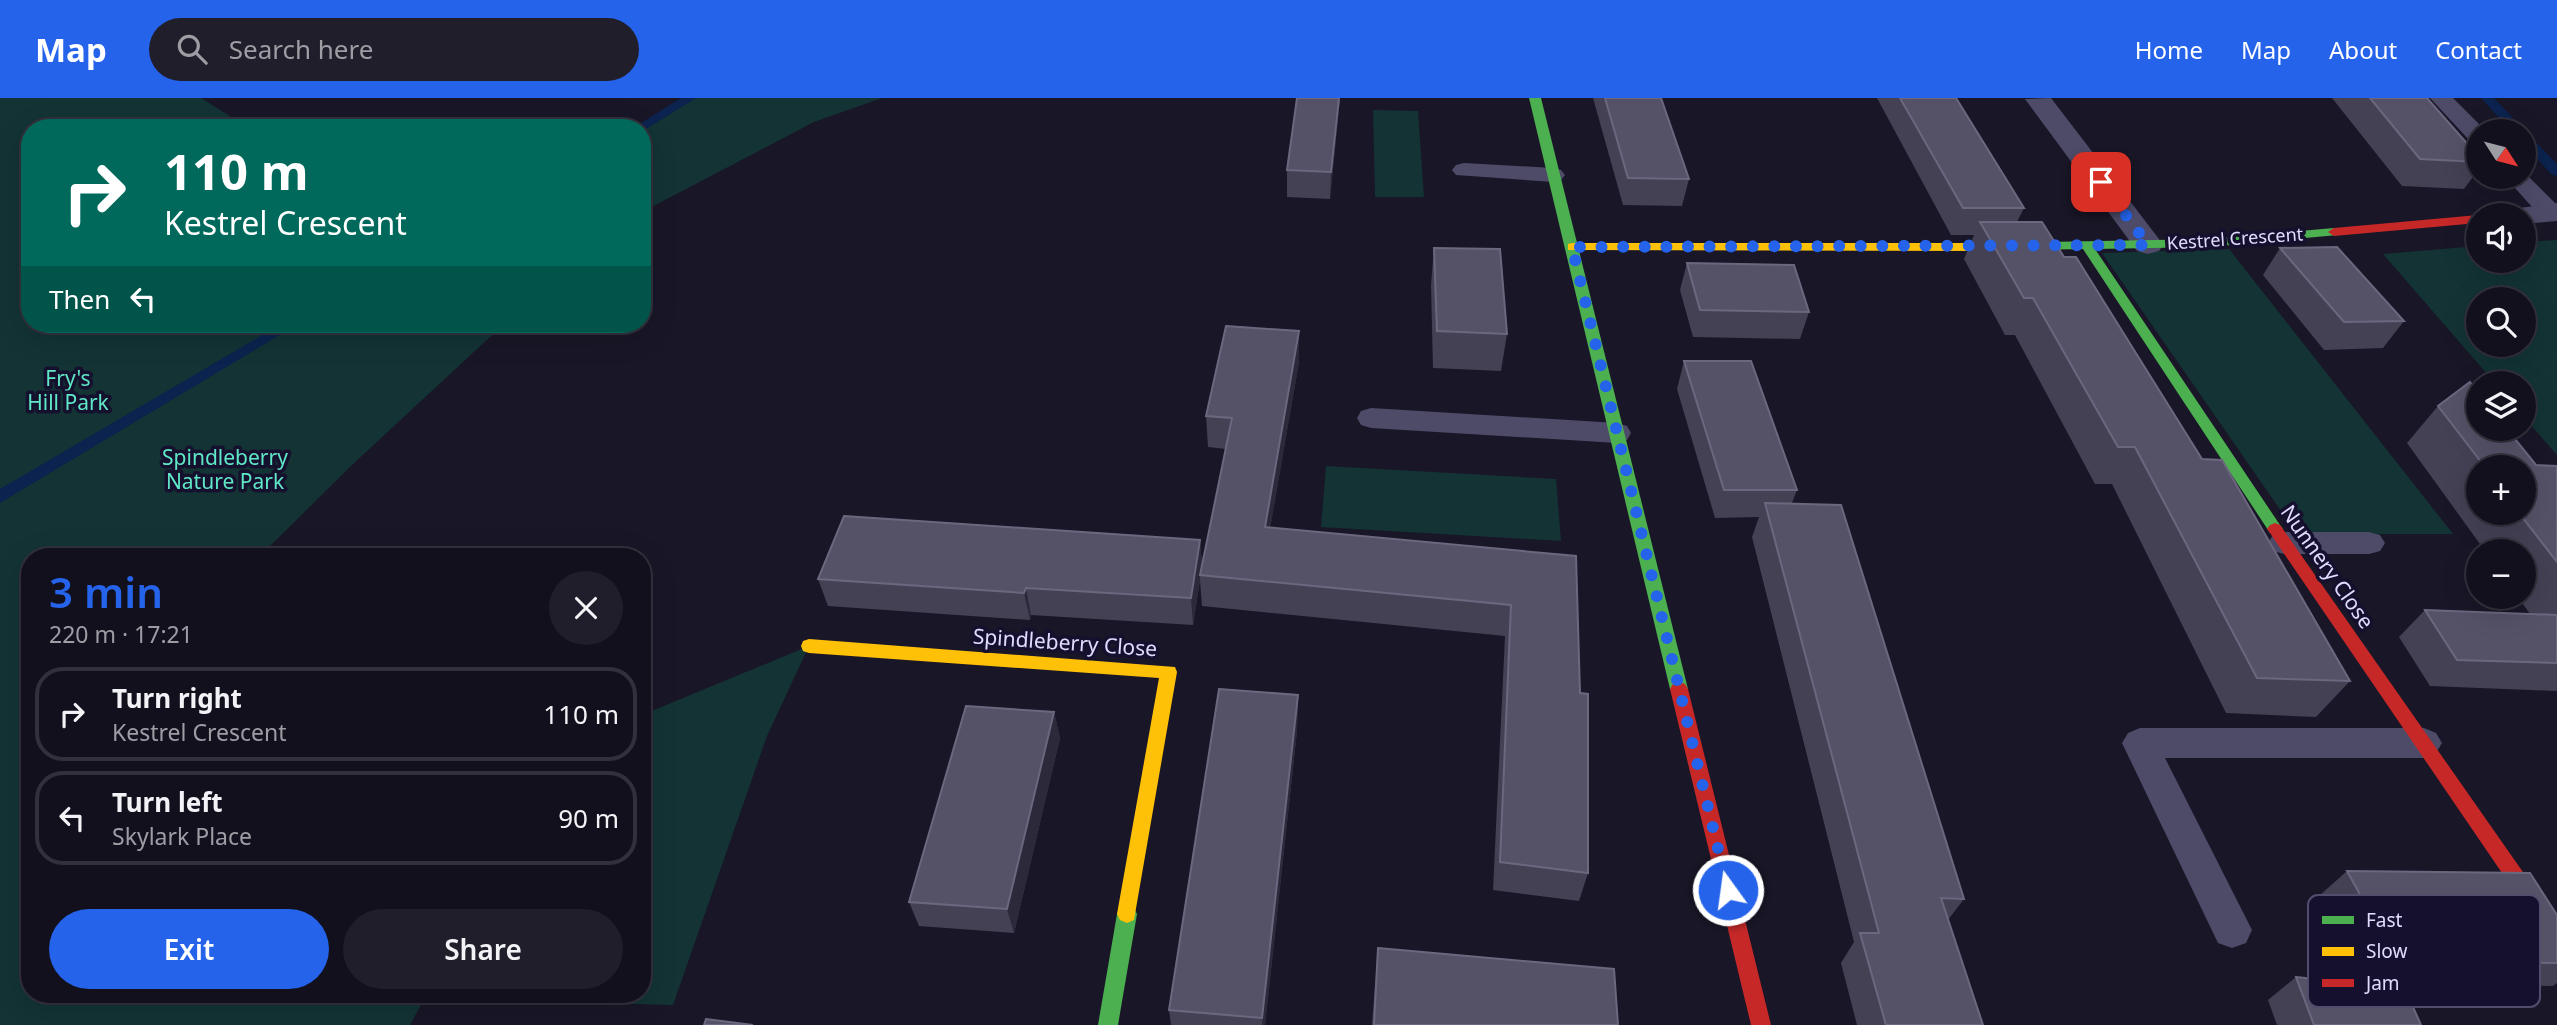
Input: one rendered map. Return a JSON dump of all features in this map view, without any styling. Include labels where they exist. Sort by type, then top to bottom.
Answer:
[{"type":"street","points":[[1535,98],[1761,1025]]},
{"type":"street","points":[[2038,99],[2148,245]]},
{"type":"street","name":"Kestrel Crescent","points":[[1572,247],[2088,247],[2209,243],[2466,220]]},
{"type":"street","name":"Nunnery Close","points":[[2088,247],[2284,543],[2424,743],[2537,895]]},
{"type":"street","name":"Spindleberry Close","points":[[809,646],[1169,671],[1108,1025]]},
{"type":"lane","points":[[2441,98],[2466,124]]},
{"type":"lane","points":[[1464,170],[1553,175]]},
{"type":"lane","points":[[2526,189],[2544,213]]},
{"type":"lane","points":[[1371,418],[1617,433]]},
{"type":"lane","points":[[2284,543],[2369,542]]},
{"type":"lane","points":[[2232,930],[2140,743],[2424,743]]},
{"type":"green space","points":[[0,98],[201,98],[235,119],[21,119],[21,333],[494,333],[352,465],[268,548],[21,548],[21,1003],[422,1003],[410,1025],[0,1025]]},
{"type":"green space","points":[[690,98],[882,98],[814,122],[651,207],[651,121]]},
{"type":"green space","points":[[1373,110],[1418,111],[1424,197],[1375,197]]},
{"type":"green space","points":[[2557,240],[2557,455],[2536,431],[2536,371],[2485,371],[2472,357],[2536,357],[2536,287],[2466,287],[2466,350],[2383,254],[2466,247],[2466,273],[2536,273],[2536,241]]},
{"type":"green space","points":[[2229,249],[2453,534],[2297,534],[2102,253]]},
{"type":"green space","points":[[1326,466],[1556,479],[1561,541],[1321,527]]},
{"type":"green space","points":[[809,646],[767,736],[673,1005],[590,1003],[651,1003],[651,711]]},
{"type":"building","points":[[1297,98],[1339,98],[1331,172],[1287,170]]},
{"type":"building","points":[[1605,98],[1661,98],[1689,179],[1628,178]]},
{"type":"building","points":[[1900,98],[1956,98],[2024,208],[1963,208]]},
{"type":"building","points":[[2370,98],[2427,98],[2466,142],[2466,161],[2420,159]]},
{"type":"building","points":[[1980,222],[2042,222],[2064,257],[2076,257],[2202,459],[2222,460],[2350,681],[2257,678],[2135,447],[2118,447],[2033,298],[2024,298]]},
{"type":"building","points":[[2337,247],[2404,321],[2344,322],[2280,248]]},
{"type":"building","points":[[1434,248],[1500,249],[1507,334],[1437,331]]},
{"type":"building","points":[[1687,263],[1794,265],[1809,312],[1700,310]]},
{"type":"building","points":[[1226,326],[1299,331],[1265,527],[1576,556],[1580,693],[1588,694],[1588,873],[1500,862],[1511,605],[1200,575],[1232,418],[1206,416]]},
{"type":"building","points":[[1684,361],[1751,361],[1797,490],[1724,490]]},
{"type":"building","points":[[2466,385],[2466,441],[2517,441],[2528,455],[2476,455],[2438,406]]},
{"type":"building","points":[[2536,465],[2557,466],[2557,562],[2528,525],[2536,525]]},
{"type":"building","points":[[1765,503],[1841,505],[1964,899],[1941,898],[1983,1025],[1886,1025],[1860,933],[1879,933]]},
{"type":"building","points":[[844,516],[1200,540],[1191,598],[1026,588],[1024,593],[818,579]]},
{"type":"building","points":[[2425,610],[2557,615],[2557,663],[2457,660]]},
{"type":"building","points":[[1219,689],[1298,695],[1262,1018],[1169,1010]]},
{"type":"building","points":[[966,706],[1054,712],[1007,909],[909,902]]},
{"type":"building","points":[[2347,871],[2530,873],[2557,915],[2557,963],[2540,963],[2540,895],[2360,895]]},
{"type":"building","points":[[1378,948],[1614,969],[1618,1025],[1374,1025]]},
{"type":"building","points":[[2296,977],[2308,978],[2308,1007],[2413,1007],[2421,1025],[2314,1025]]},
{"type":"building","points":[[706,1019],[753,1025],[704,1025]]},
{"type":"waterway","points":[[651,121],[690,98]]},
{"type":"waterway","points":[[2487,98],[2507,119]]},
{"type":"waterway","points":[[2536,150],[2557,172]]},
{"type":"waterway","points":[[0,497],[276,333]]},
{"type":"traffic: fast","points":[[1535,98],[1679,689]]},
{"type":"traffic: fast","points":[[1984,247],[2209,243],[2334,232]]},
{"type":"traffic: fast","points":[[2088,247],[2275,529]]},
{"type":"traffic: fast","points":[[1108,1025],[1127,914]]},
{"type":"traffic: slow","points":[[1572,247],[1984,247]]},
{"type":"traffic: slow","points":[[809,646],[1169,672],[1127,914]]},
{"type":"traffic: jam","points":[[2334,232],[2466,220]]},
{"type":"traffic: jam","points":[[2275,529],[2528,895]]},
{"type":"traffic: jam","points":[[1679,689],[1761,1025]]},
{"type":"route","points":[[1728,890],[1572,247],[2148,245],[2101,182]]},
{"type":"park label","name":"Fry's Hill Park","points":[[68,391]]},
{"type":"park label","name":"Spindleberry Nature Park","points":[[225,470]]}]
